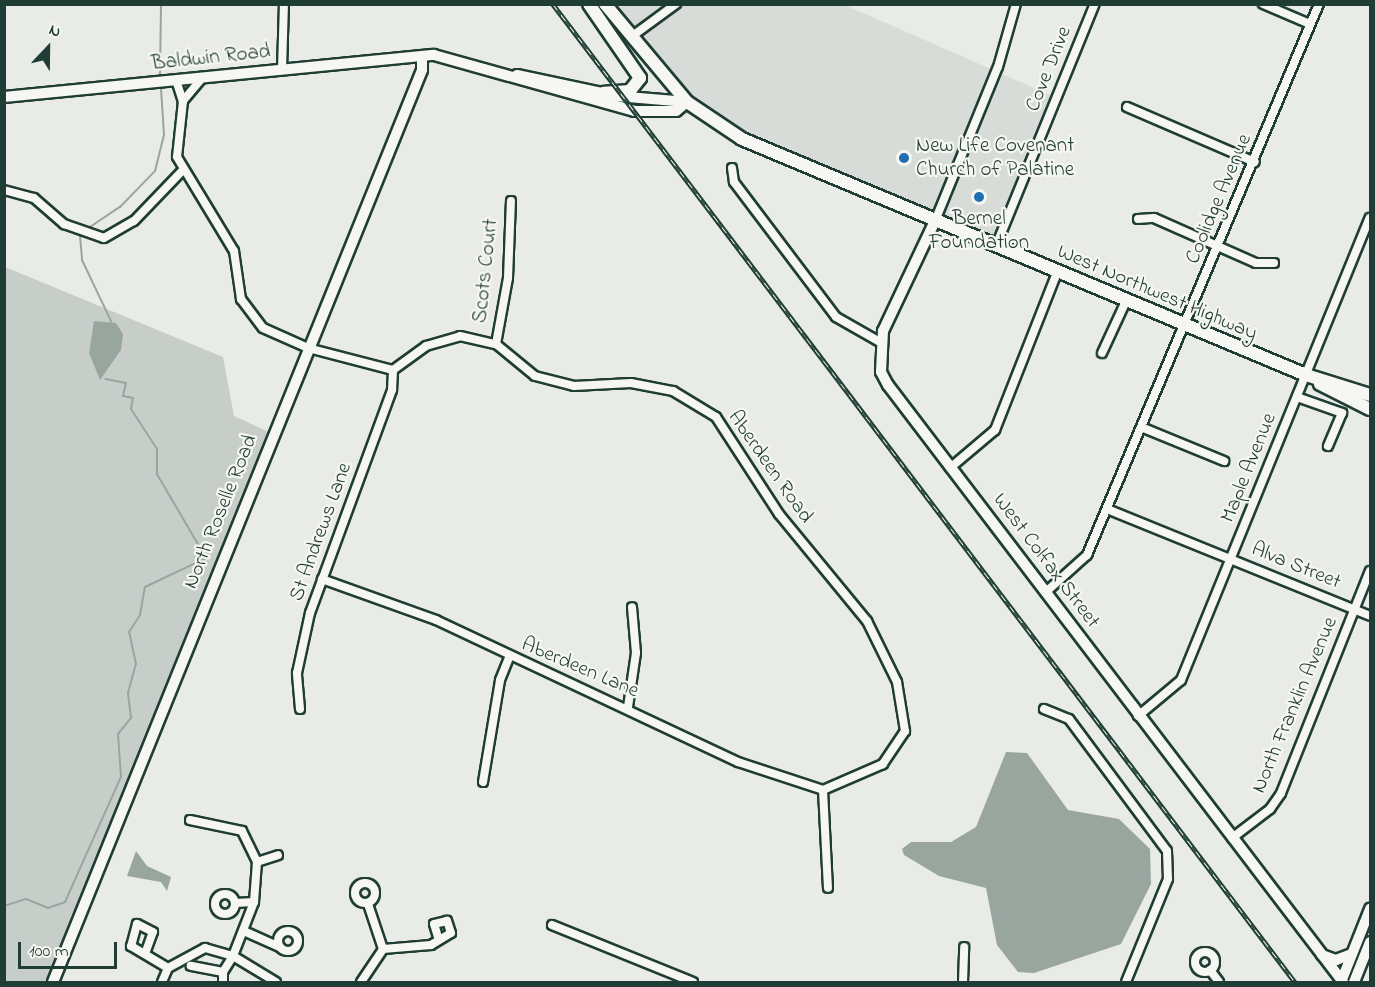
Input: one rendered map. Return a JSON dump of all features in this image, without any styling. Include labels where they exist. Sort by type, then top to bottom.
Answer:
[{"type":"main road","points":[[589,4],[640,78],[630,91],[604,93]]},
{"type":"main road","name":"West Northwest Highway","points":[[605,4],[687,102],[742,139],[1057,273],[1306,375],[1371,409]]},
{"type":"main road","name":"Baldwin Road","points":[[4,97],[422,56],[463,59],[516,75]]},
{"type":"main road","name":"North Roselle Road","points":[[53,982],[422,70],[422,56]]},
{"type":"main road","points":[[516,75],[604,93],[687,102]]},
{"type":"main road","points":[[516,75],[634,111],[676,111],[687,102]]},
{"type":"main road","points":[[880,342],[935,221]]},
{"type":"main road","name":"West Colfax Street","points":[[880,342],[881,372],[888,385],[1047,591],[1138,716],[1342,982]]},
{"type":"main road","name":"West Northwest Highway","points":[[1306,375],[1371,395]]},
{"type":"main road","points":[[1342,982],[1371,909]]},
{"type":"main road","points":[[1354,982],[1371,942]]},
{"type":"main road","points":[[1322,955],[1336,960],[1352,954]]},
{"type":"street","points":[[282,70],[284,4]]},
{"type":"street","points":[[632,38],[676,4]]},
{"type":"street","points":[[935,221],[999,68],[1016,4]]},
{"type":"street","name":"Cove Drive","points":[[996,246],[1095,4]]},
{"type":"street","points":[[1263,4],[1310,24]]},
{"type":"street","name":"Coolidge Avenue","points":[[1047,591],[1087,555],[1255,162],[1319,4]]},
{"type":"street","points":[[203,77],[183,101],[175,140],[182,171],[234,251],[241,299],[263,328],[308,348],[393,370]]},
{"type":"street","points":[[176,80],[183,101]]},
{"type":"street","points":[[1127,107],[1255,162]]},
{"type":"street","points":[[732,168],[734,182],[836,317],[880,342]]},
{"type":"street","points":[[4,190],[34,198],[64,224],[104,238],[134,221],[182,171]]},
{"type":"street","name":"Scots Court","points":[[496,344],[508,278],[511,201]]},
{"type":"street","points":[[1138,219],[1154,218],[1256,263],[1274,263]]},
{"type":"street","name":"Maple Avenue","points":[[1138,716],[1181,680],[1371,218]]},
{"type":"street","points":[[950,468],[995,430],[1057,273]]},
{"type":"street","points":[[1102,354],[1126,301]]},
{"type":"street","name":"Aberdeen Road","points":[[393,370],[426,346],[460,336],[496,344],[535,376],[574,387],[631,383],[673,391],[716,417],[779,514],[867,621],[897,682],[905,731],[883,764],[823,790]]},
{"type":"street","name":"St Andrews Lane","points":[[300,709],[298,664],[322,579],[392,390],[393,370]]},
{"type":"street","points":[[1297,397],[1342,413],[1328,446]]},
{"type":"street","points":[[1141,427],[1224,461]]},
{"type":"street","name":"Alva Street","points":[[1107,509],[1371,616]]},
{"type":"street","name":"North Franklin Avenue","points":[[1232,838],[1270,809],[1281,793],[1371,571]]},
{"type":"street","name":"Aberdeen Lane","points":[[322,579],[436,620],[509,658],[628,707],[736,762],[823,790]]},
{"type":"street","points":[[628,707],[636,653],[632,607]]},
{"type":"street","points":[[483,782],[500,680],[509,658]]},
{"type":"street","points":[[1044,709],[1069,718],[1167,850],[1168,879],[1126,982]]},
{"type":"street","points":[[823,790],[828,888]]},
{"type":"street","points":[[190,820],[242,831],[257,862],[254,902],[246,932],[223,972],[223,982]]},
{"type":"street","points":[[257,862],[278,855]]},
{"type":"street","points":[[235,903],[254,902]]},
{"type":"street","points":[[368,904],[383,949]]},
{"type":"street","points":[[552,925],[693,982]]},
{"type":"street","points":[[246,932],[280,947]]},
{"type":"street","points":[[383,949],[431,945],[438,937]]},
{"type":"street","points":[[963,982],[964,947]]},
{"type":"street","points":[[162,982],[168,968],[206,948],[233,956],[276,982]]},
{"type":"street","points":[[361,982],[383,949]]},
{"type":"street","points":[[146,951],[168,968]]},
{"type":"street","points":[[191,966],[223,972]]},
{"type":"street","points":[[1210,970],[1220,982]]},
{"type":"shaded area","points":[[605,5],[845,5],[1057,98],[996,246],[772,153],[687,102]]},
{"type":"shaded area","points":[[5,267],[223,357],[234,416],[269,432],[47,982],[5,982]]},
{"type":"shaded area","points":[[94,321],[116,323],[123,334],[121,350],[100,380],[89,353]]},
{"type":"shaded area","points":[[1006,752],[1027,753],[1068,810],[1119,819],[1150,849],[1151,884],[1121,944],[1034,973],[1018,972],[997,945],[986,888],[939,876],[904,855],[902,849],[911,842],[951,842],[976,827]]},
{"type":"shaded area","points":[[136,851],[147,866],[171,877],[167,891],[161,882],[127,876]]},
{"type":"waterway","points":[[160,76],[161,4]]},
{"type":"waterway","points":[[87,229],[120,207],[155,171],[164,135],[161,88]]},
{"type":"waterway","points":[[80,236],[82,260],[111,321]]},
{"type":"waterway","points":[[4,906],[26,899],[48,908],[65,902],[121,777],[118,734],[131,718],[128,693],[136,664],[129,632],[140,615],[145,587],[206,558],[157,474],[157,449],[131,409],[133,398],[123,396],[126,383],[105,379]]},
{"type":"railway","points":[[553,4],[1295,982]]},
{"type":"place","name":"New Life Covenant Church of Palatine","points":[[904,158]]},
{"type":"place","name":"Bernel Foundation","points":[[979,197]]}]
